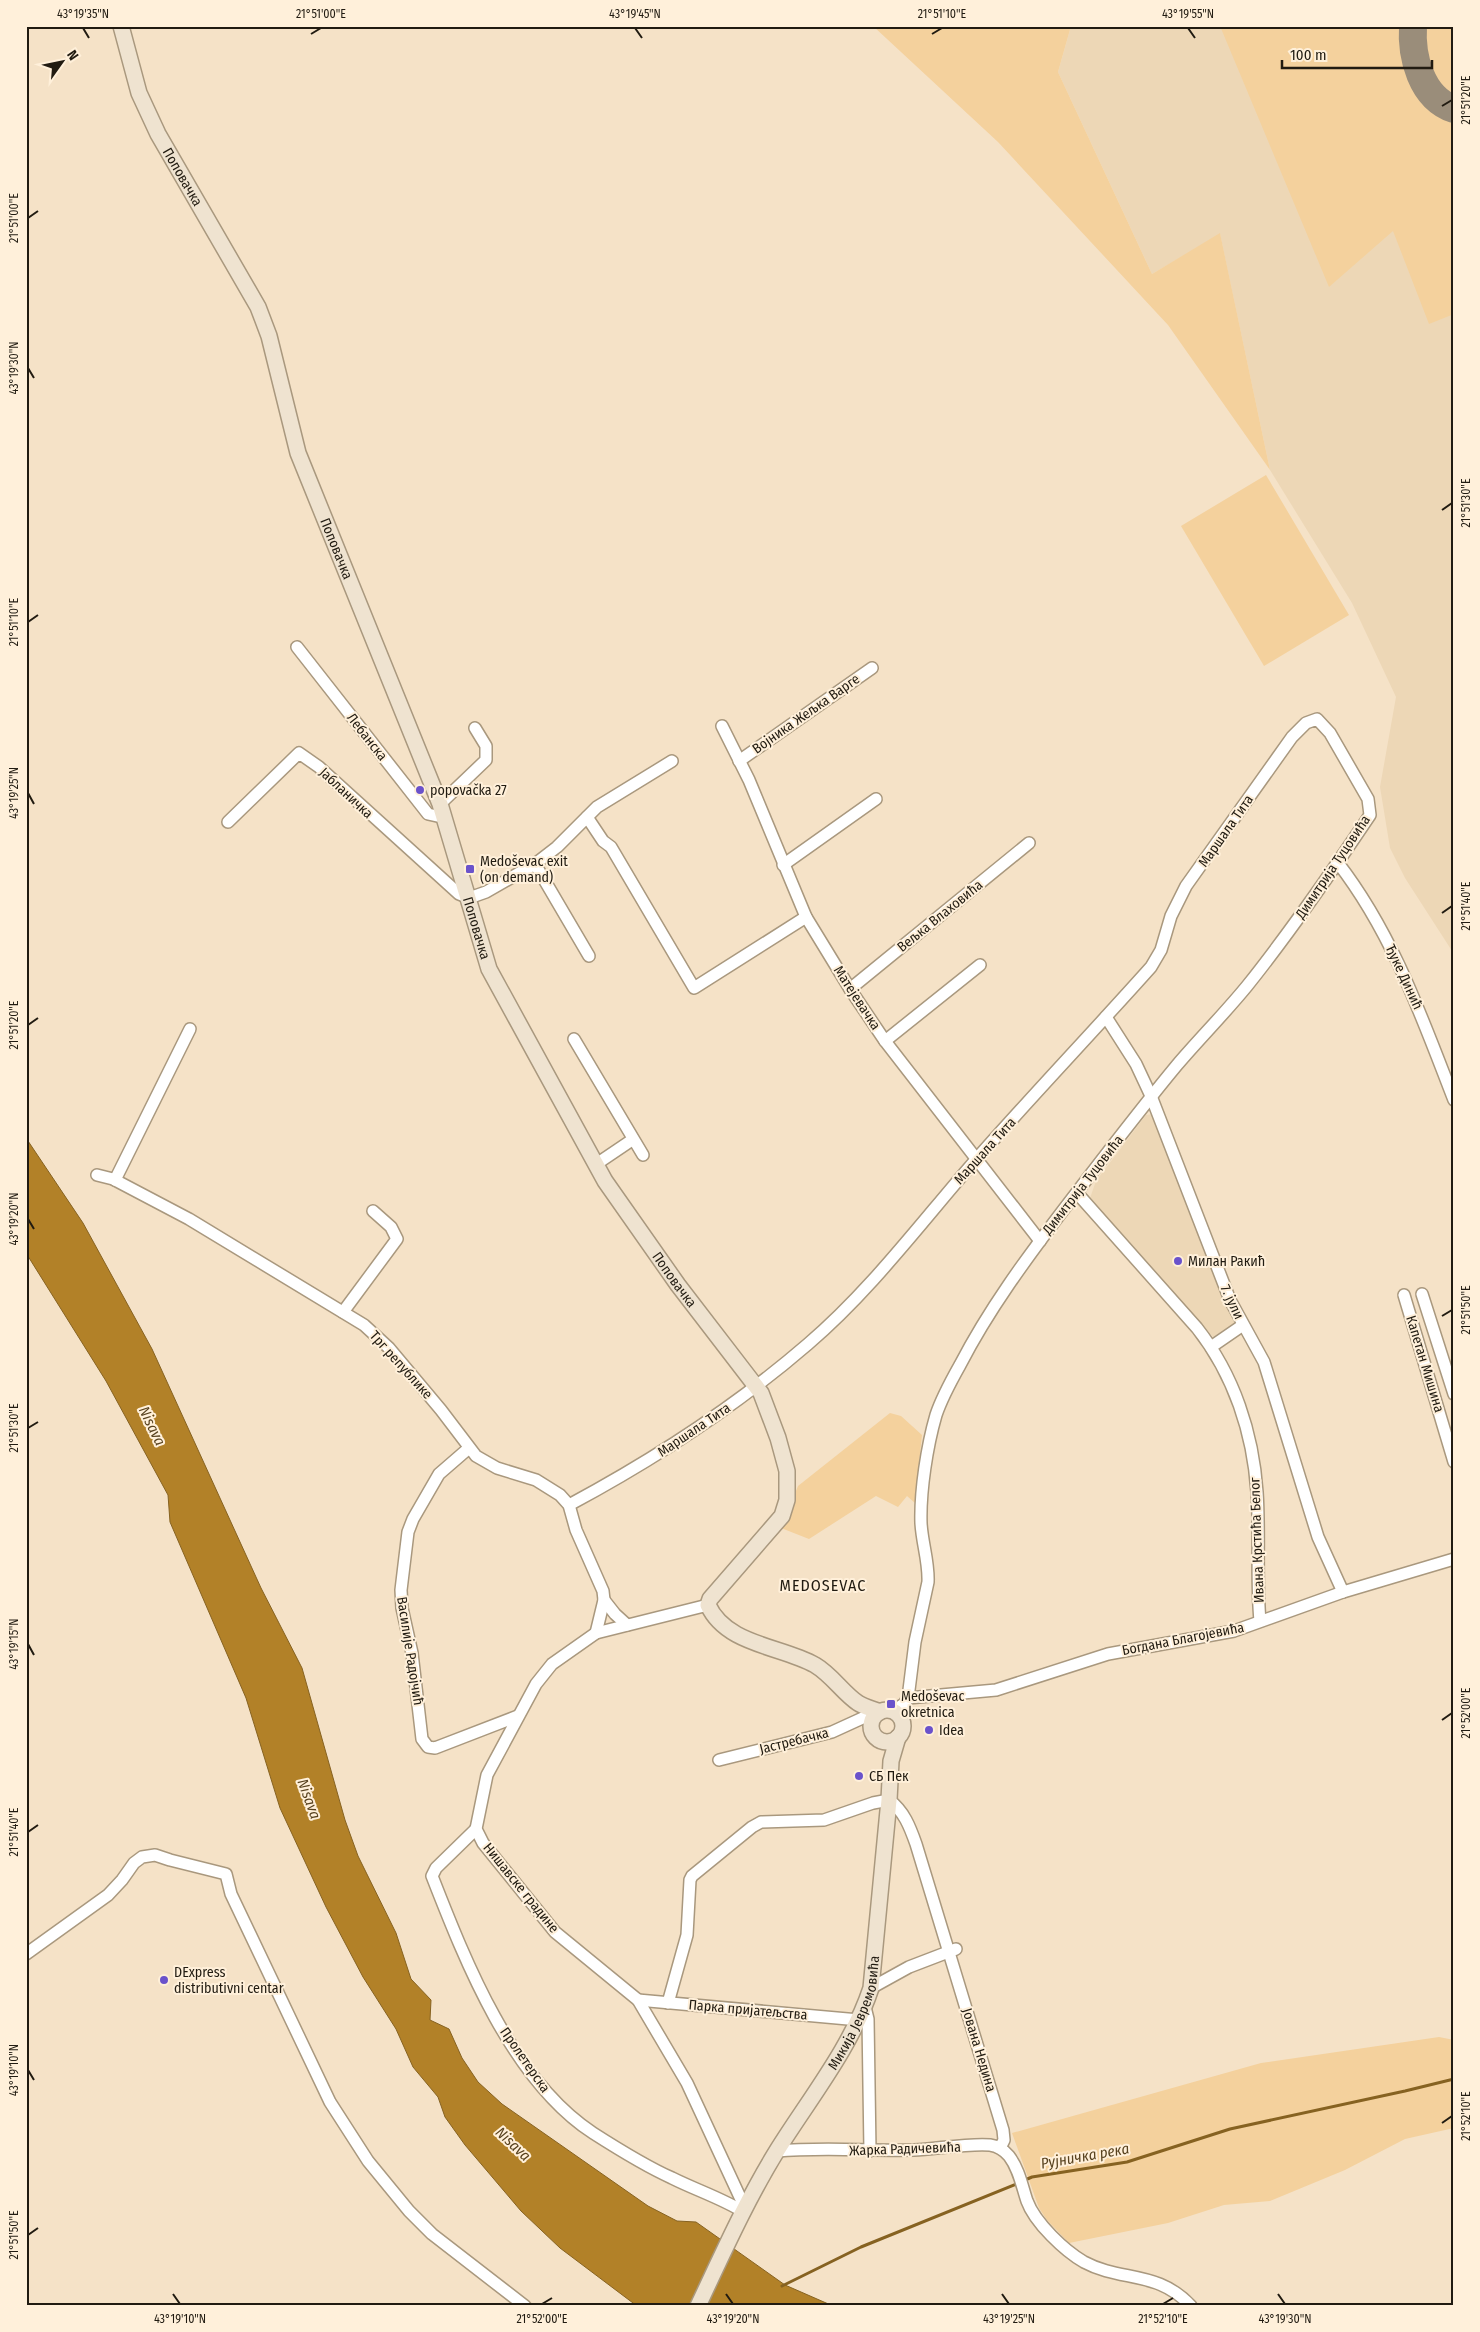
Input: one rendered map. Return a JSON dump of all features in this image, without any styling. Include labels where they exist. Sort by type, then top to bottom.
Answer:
[{"type":"street","name":"Поповачка","points":[[121,26],[139,93],[158,134],[258,307],[269,336],[298,453],[441,809],[489,969],[595,1165],[678,1285],[756,1385],[766,1404],[784,1454],[787,1470],[786,1506],[782,1516],[710,1599],[708,1605]]},
{"type":"street","name":"Лебанска","points":[[297,647],[428,814],[433,816],[441,809]]},
{"type":"street","name":"Војника Жељка Варге","points":[[739,761],[872,668]]},
{"type":"street","name":"Димитрија Туцовића","points":[[886,1711],[915,1642],[928,1582],[929,1573],[922,1537],[922,1488],[937,1413],[969,1347],[1014,1275],[1152,1096],[1245,988],[1338,863],[1370,815],[1371,808],[1368,799],[1330,733],[1316,719]]},
{"type":"street","name":"Маршала Тита","points":[[568,1505],[639,1466],[735,1402],[810,1343],[845,1310],[976,1160],[1151,967],[1161,950],[1171,916],[1186,886],[1292,737],[1306,722],[1316,719]]},
{"type":"street","name":"Матејевачка","points":[[722,726],[806,917],[850,989],[885,1041],[1040,1241]]},
{"type":"street","points":[[441,809],[486,760],[486,746],[475,728]]},
{"type":"street","name":"Јабланичка","points":[[228,822],[299,753],[319,768],[459,894],[468,898]]},
{"type":"street","points":[[468,898],[486,892],[535,864],[557,847],[597,807],[672,761]]},
{"type":"street","points":[[783,865],[876,799]]},
{"type":"street","points":[[587,817],[603,841],[611,847],[694,988],[806,917]]},
{"type":"street","name":"Вељка Влаховића","points":[[850,989],[1029,843]]},
{"type":"street","name":"Ђуке Динић","points":[[1338,863],[1368,906],[1396,958],[1454,1100]]},
{"type":"street","points":[[535,864],[589,956]]},
{"type":"street","points":[[885,1041],[980,965]]},
{"type":"street","name":"7. јули","points":[[1106,1017],[1136,1064],[1152,1096],[1230,1300],[1264,1362],[1318,1537],[1343,1592]]},
{"type":"street","points":[[115,1180],[190,1029]]},
{"type":"street","points":[[574,1039],[643,1156]]},
{"type":"street","points":[[595,1165],[632,1140]]},
{"type":"street","name":"Трг републике","points":[[97,1175],[115,1180],[188,1219],[364,1325],[389,1348],[441,1410],[476,1456],[491,1465],[548,1486],[568,1505],[580,1538],[600,1581],[604,1600],[596,1633]]},
{"type":"street","name":"Ивана Крстића Белог","points":[[1077,1193],[1212,1347],[1229,1379],[1239,1403],[1255,1471],[1260,1621]]},
{"type":"street","points":[[343,1312],[397,1239],[390,1227],[373,1212]]},
{"type":"street","points":[[1422,1294],[1454,1394]]},
{"type":"street","name":"Капетан Мишина","points":[[1404,1295],[1454,1462]]},
{"type":"street","points":[[1212,1347],[1243,1325]]},
{"type":"street","name":"Василије Радојчић","points":[[469,1448],[439,1474],[413,1519],[408,1532],[401,1590],[402,1608],[412,1653],[422,1739],[428,1747],[435,1748],[518,1716]]},
{"type":"street","name":"Богдана Благојевића","points":[[886,1711],[996,1690],[1108,1654],[1234,1631],[1343,1592],[1454,1559]]},
{"type":"street","points":[[604,1600],[627,1625]]},
{"type":"street","points":[[708,1605],[716,1619],[725,1626],[766,1647],[814,1665],[886,1711],[872,1731],[879,1739],[891,1761]]},
{"type":"street","name":"Нишавске градине","points":[[708,1605],[596,1633],[552,1664],[536,1684],[487,1775],[476,1829],[483,1843],[555,1932],[638,2000],[687,2083],[745,2210]]},
{"type":"street","name":"Микија Јевремовића","points":[[698,2306],[745,2210],[777,2151],[862,2013],[871,1988],[891,1761],[898,1737],[903,1728],[886,1711]]},
{"type":"street","name":"Јастребачка","points":[[719,1760],[832,1732],[886,1711]]},
{"type":"street","points":[[879,1739],[889,1742],[898,1737]]},
{"type":"street","points":[[668,2003],[688,1936],[690,1880],[700,1869],[752,1827],[762,1822],[824,1820],[873,1803],[889,1800]]},
{"type":"street","name":"Јована Недина","points":[[889,1800],[900,1809],[909,1826],[952,1950],[1003,2130],[1004,2140],[1000,2148]]},
{"type":"street","name":"Пролетерска","points":[[476,1829],[436,1868],[432,1876],[470,1970],[488,2005],[528,2068],[552,2098],[572,2118],[592,2132],[672,2178],[745,2210]]},
{"type":"street","points":[[26,1954],[108,1895],[134,1863],[142,1857],[155,1854],[170,1860],[226,1874],[231,1894],[296,2032],[330,2102],[350,2136],[389,2187],[432,2234],[525,2306]]},
{"type":"street","points":[[871,1988],[909,1966],[952,1950]]},
{"type":"street","name":"Парка пријатељства","points":[[638,2000],[862,2013]]},
{"type":"street","points":[[862,2013],[868,2019],[870,2151]]},
{"type":"street","name":"Жарка Радичевића","points":[[777,2151],[870,2151],[939,2149],[985,2145],[1000,2148]]},
{"type":"street","points":[[1000,2148],[1009,2155],[1037,2219],[1054,2237],[1084,2262],[1155,2282],[1179,2294],[1191,2306]]},
{"type":"shaded area","points":[[873,26],[1071,26],[1058,72],[1152,274],[1220,233],[1270,470],[1168,325],[998,142]]},
{"type":"shaded area","points":[[1071,26],[1454,26],[1454,954],[1405,878],[1390,848],[1380,787],[1396,697],[1352,603],[1270,470],[1220,234],[1152,274],[1058,72]]},
{"type":"shaded area","points":[[1220,26],[1454,26],[1454,314],[1429,324],[1393,231],[1329,287]]},
{"type":"shaded area","points":[[1266,475],[1349,615],[1264,666],[1181,526]]},
{"type":"shaded area","name":"Милан Ракић","points":[[1153,1114],[1236,1324],[1215,1339],[1090,1198],[1096,1181],[1146,1115]]},
{"type":"shaded area","points":[[890,1413],[901,1416],[922,1435],[915,1503],[907,1496],[898,1507],[876,1496],[809,1539],[781,1528],[798,1486]]},
{"type":"shaded area","points":[[1439,2037],[1454,2040],[1454,2128],[1405,2139],[1345,2170],[1270,2201],[1224,2205],[1168,2223],[1069,2243],[1047,2220],[1039,2208],[1012,2133],[1261,2063]]},
{"type":"water","name":"Nisava","points":[[26,1138],[83,1223],[152,1349],[261,1588],[302,1668],[345,1820],[358,1856],[396,1933],[411,1979],[431,2000],[430,2020],[449,2029],[462,2058],[478,2082],[502,2104],[648,2206],[677,2221],[696,2222],[785,2285],[833,2306],[637,2306],[560,2248],[521,2211],[465,2145],[445,2117],[438,2097],[413,2067],[396,2029],[363,1977],[326,1907],[280,1808],[246,1698],[170,1522],[168,1495],[106,1381],[26,1253]]},
{"type":"waterway","name":"Рујничка река","points":[[1025,2180],[1032,2177],[1127,2162],[1230,2129],[1454,2079]]},
{"type":"waterway","name":"Рујничка река","points":[[782,2286],[861,2247],[1019,2183]]},
{"type":"taxiway","points":[[1413,26],[1414,50],[1420,75],[1433,96],[1443,104],[1454,109]]},
{"type":"place","name":"popovačka 27","points":[[420,790]]},
{"type":"place","name":"Medoševac exit (on demand)","points":[[470,869]]},
{"type":"place","name":"Милан Ракић","points":[[1178,1261]]},
{"type":"place","name":"Medoševac okretnica","points":[[891,1704]]},
{"type":"place","name":"Idea","points":[[929,1730]]},
{"type":"place","name":"СБ Пек","points":[[859,1776]]},
{"type":"place","name":"DExpress distributivni centar","points":[[164,1980]]},
{"type":"district","name":"MEDOSEVAC","points":[[823,1585]]}]
